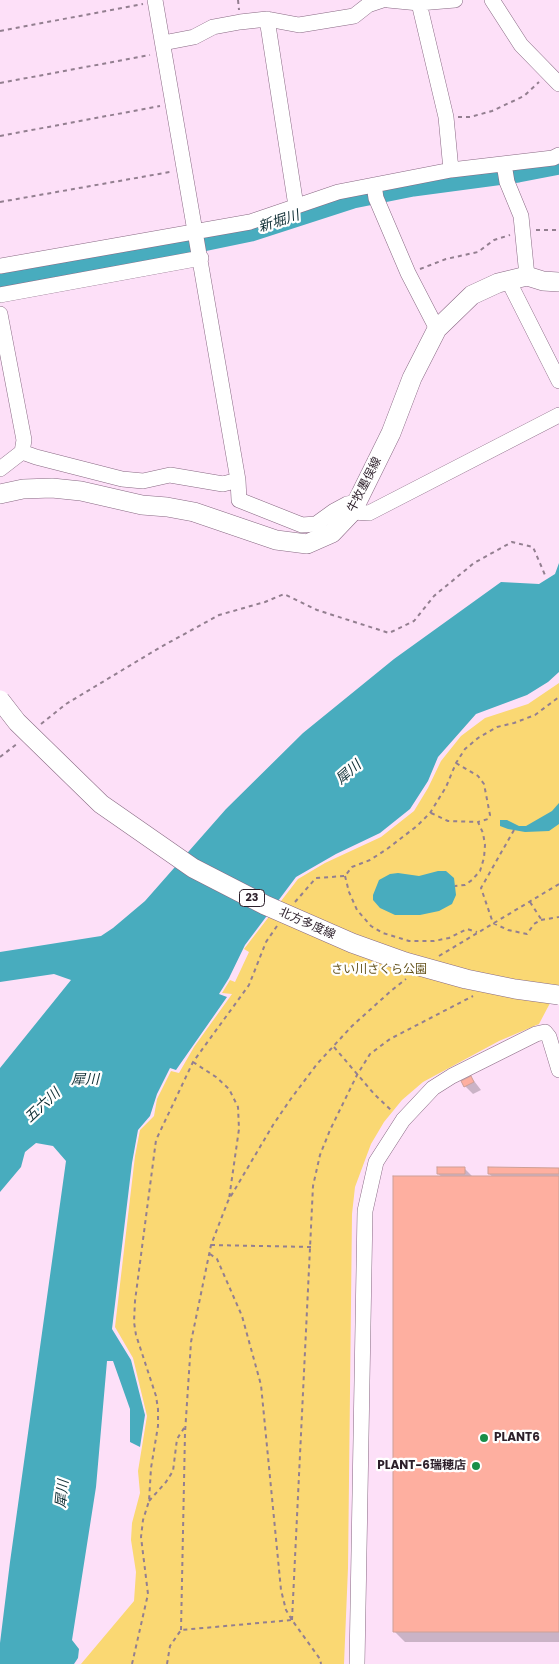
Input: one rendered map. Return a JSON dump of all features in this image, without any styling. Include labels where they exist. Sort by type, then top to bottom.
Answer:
[{"type":"main road","name":"牛牧墨俣線","points":[[0,494],[23,489],[42,488],[81,491],[142,505],[194,512],[276,540],[307,544],[332,533],[344,522],[355,507],[391,432],[412,378],[437,329],[472,296],[498,283],[527,276],[543,281],[559,282]]},
{"type":"main road","name":"北方多度線","points":[[0,700],[17,722],[101,804],[193,868],[265,905],[324,932],[405,962],[466,979],[515,989],[559,995]]},
{"type":"street","points":[[164,47],[194,38],[213,27],[267,19],[299,25],[354,16],[368,5],[383,0]]},
{"type":"street","points":[[388,0],[419,3],[455,0]]},
{"type":"street","points":[[492,0],[521,45],[559,84]]},
{"type":"street","points":[[155,1],[238,480],[239,500],[302,525],[316,524],[347,504],[369,513],[559,415]]},
{"type":"street","points":[[419,3],[446,117],[451,170]]},
{"type":"street","points":[[267,19],[296,206]]},
{"type":"street","points":[[0,295],[198,243],[250,222],[338,192],[375,191],[451,170],[505,171],[559,155]]},
{"type":"street","points":[[505,171],[521,216],[527,276]]},
{"type":"street","points":[[375,191],[408,273],[437,329]]},
{"type":"street","points":[[0,266],[198,243]]},
{"type":"street","points":[[508,280],[559,381]]},
{"type":"street","points":[[0,314],[24,440],[22,452],[0,469]]},
{"type":"street","points":[[22,452],[122,479],[143,481],[170,475],[223,484],[238,480]]},
{"type":"street","points":[[357,1664],[365,1211],[376,1162],[402,1120],[433,1088],[452,1076],[536,1034],[545,1032],[549,1037],[559,1070]]},
{"type":"path","points":[[0,31],[155,1]]},
{"type":"path","points":[[0,83],[164,47]]},
{"type":"path","points":[[446,117],[470,117],[492,111],[524,96],[548,72]]},
{"type":"path","points":[[0,136],[173,104]]},
{"type":"path","points":[[0,202],[185,169]]},
{"type":"path","points":[[408,273],[446,260],[478,252],[494,240],[523,230],[559,230]]},
{"type":"path","points":[[37,727],[66,704],[159,648],[219,615],[265,602],[284,594],[317,610],[389,633],[414,621],[434,596],[474,563],[512,542],[533,546],[545,575]]},
{"type":"path","points":[[291,906],[316,878],[345,876],[352,867],[370,860],[387,850],[417,826],[430,813],[446,787],[456,763],[465,749],[478,738],[497,727],[535,715],[559,697]]},
{"type":"path","points":[[0,757],[22,739]]},
{"type":"path","points":[[430,813],[448,821],[478,822],[488,819],[490,815],[484,784],[478,776],[456,763]]},
{"type":"path","points":[[455,886],[465,885],[480,871],[485,845],[483,833],[478,822]]},
{"type":"path","points":[[514,830],[481,888],[493,923],[508,930],[527,934],[534,924],[541,920],[559,917]]},
{"type":"path","points":[[345,876],[349,892],[362,918],[383,933],[410,941],[434,941],[449,938],[467,929],[478,932]]},
{"type":"path","points":[[436,959],[559,884]]},
{"type":"path","points":[[530,902],[541,920]]},
{"type":"path","points":[[132,1664],[148,1594],[141,1537],[143,1520],[149,1501],[151,1468],[158,1426],[156,1396],[136,1335],[134,1322],[135,1301],[156,1140],[193,1062],[249,984],[266,942],[281,921]]},
{"type":"path","points":[[167,1664],[170,1646],[181,1630],[186,1425],[191,1342],[211,1245],[228,1201],[290,1100],[317,1064],[352,1026],[406,980]]},
{"type":"path","points":[[292,1620],[313,1186],[320,1155],[357,1075],[370,1054],[390,1039],[475,995]]},
{"type":"path","points":[[334,1047],[375,1096],[402,1120]]},
{"type":"path","points":[[193,1062],[223,1083],[229,1089],[238,1107],[239,1130],[228,1201]]},
{"type":"path","points":[[211,1245],[311,1247]]},
{"type":"path","points":[[209,1254],[217,1259],[242,1316],[261,1385],[282,1590],[286,1610],[320,1658],[321,1664]]},
{"type":"path","points":[[149,1501],[166,1482],[173,1470],[176,1439],[186,1425]]},
{"type":"path","points":[[181,1630],[292,1620]]},
{"type":"green space","name":"さい川さくら公園","points":[[559,683],[559,986],[539,1024],[499,1041],[423,1082],[402,1100],[384,1122],[371,1144],[355,1187],[352,1214],[348,1568],[344,1664],[81,1664],[134,1601],[136,1572],[131,1540],[132,1523],[140,1493],[138,1471],[147,1416],[133,1358],[115,1327],[135,1156],[140,1130],[154,1116],[157,1099],[171,1071],[179,1073],[194,1047],[232,994],[222,993],[230,980],[235,982],[249,952],[244,949],[298,879],[325,863],[381,837],[414,811],[441,761],[461,736],[485,718],[528,704]]},
{"type":"water","name":"犀川","points":[[559,563],[559,672],[548,682],[527,695],[476,714],[438,757],[428,781],[410,809],[380,833],[336,854],[296,877],[245,945],[219,994],[227,997],[176,1070],[170,1068],[157,1094],[150,1116],[138,1130],[132,1163],[112,1329],[131,1360],[145,1415],[140,1447],[130,1442],[130,1409],[113,1361],[107,1361],[96,1487],[72,1640],[79,1649],[78,1658],[74,1664],[0,1664],[0,1643],[10,1562],[66,1161],[53,1146],[36,1143],[25,1152],[21,1167],[0,1192],[0,1068],[71,980],[54,974],[0,982],[0,952],[101,936],[113,928],[145,901],[226,809],[303,733],[394,659],[501,582],[539,584],[555,574]]},
{"type":"water","points":[[559,803],[559,824],[549,831],[525,832],[500,826],[500,820],[507,820],[519,826],[526,826],[552,811]]},
{"type":"water","points":[[446,871],[454,878],[456,895],[452,904],[439,911],[420,915],[395,915],[380,908],[373,900],[379,880],[390,874],[398,873],[419,876]]},
{"type":"building","points":[[471,1076],[474,1082],[464,1087],[461,1081]]},
{"type":"building","points":[[437,1167],[465,1167],[465,1174],[437,1174]]},
{"type":"building","points":[[488,1167],[559,1168],[559,1174],[488,1174]]},
{"type":"building","name":"PLANT-6瑞穂店","points":[[393,1176],[559,1176],[559,1632],[393,1632]]},
{"type":"waterway","name":"新堀川","points":[[0,283],[251,231],[353,198],[413,186],[518,172],[559,164]]},
{"type":"place","name":"PLANT6","points":[[484,1438]]},
{"type":"place","name":"PLANT-6瑞穂店","points":[[476,1466]]},
{"type":"water label","name":"五六川","points":[[43,1106]]}]
